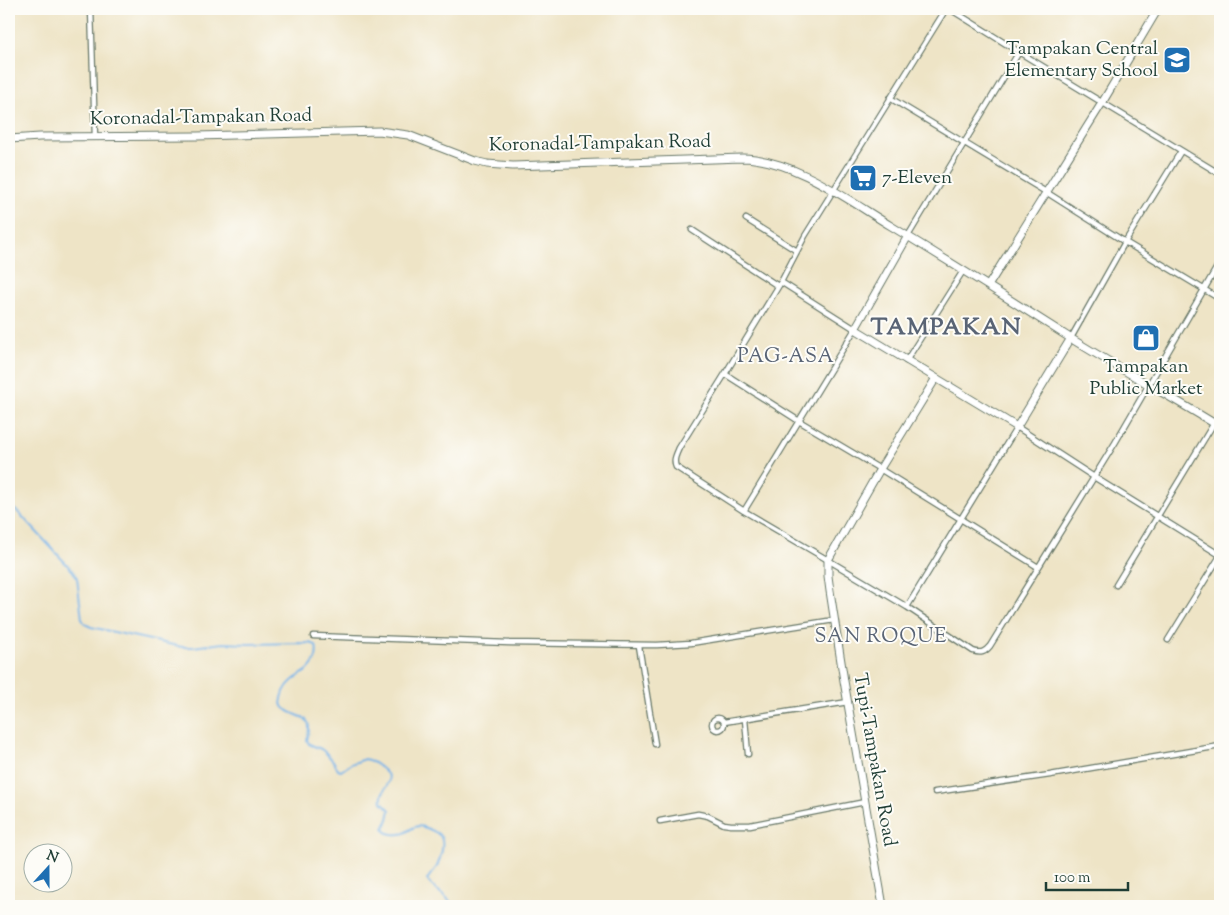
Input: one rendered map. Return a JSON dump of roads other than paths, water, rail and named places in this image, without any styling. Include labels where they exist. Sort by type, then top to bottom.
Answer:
[{"type":"main road","points":[[988,286],[1158,9]]},
{"type":"main road","name":"Koronadal-Tampakan Road","points":[[9,139],[379,131],[408,135],[475,161],[496,166],[752,158],[795,170],[833,191],[1071,338],[1217,425]]},
{"type":"main road","points":[[908,236],[854,330],[1017,426],[1071,338]]},
{"type":"main road","points":[[828,560],[880,469],[936,378]]},
{"type":"main road","name":"Tupi-Tampakan Road","points":[[828,560],[828,576],[834,620],[883,906]]},
{"type":"street","points":[[91,9],[94,137]]},
{"type":"street","points":[[946,9],[805,236],[780,284],[679,448],[674,464],[680,471],[907,608],[973,651],[982,653],[990,646],[1012,613],[1150,384],[1220,262]]},
{"type":"street","points":[[950,9],[1220,174]]},
{"type":"street","points":[[908,236],[1019,52]]},
{"type":"street","points":[[890,98],[1220,299]]},
{"type":"street","points":[[1071,338],[1125,242],[1181,151]]},
{"type":"street","points":[[746,219],[797,251]]},
{"type":"street","points":[[692,230],[854,330],[744,511]]},
{"type":"street","points":[[906,360],[963,271]]},
{"type":"street","points":[[726,374],[799,421],[1038,567]]},
{"type":"street","points":[[1116,586],[1217,425],[1220,413]]},
{"type":"street","points":[[907,608],[1017,426],[1220,556],[1168,640]]},
{"type":"street","points":[[313,636],[640,646],[691,643],[834,620]]},
{"type":"street","points":[[640,646],[655,744]]},
{"type":"street","points":[[724,722],[848,702]]},
{"type":"street","points":[[744,719],[748,754]]},
{"type":"street","points":[[936,792],[1220,746]]},
{"type":"street","points":[[660,821],[702,814],[731,826],[750,825],[865,802]]},
{"type":"waterway","points":[[9,505],[19,513],[73,571],[77,578],[82,619],[85,624],[91,627],[182,647],[223,643],[309,643],[316,645],[317,654],[314,662],[309,669],[287,687],[281,704],[287,710],[307,721],[309,727],[307,740],[309,744],[326,753],[338,770],[341,771],[351,764],[365,759],[386,773],[389,782],[382,798],[382,802],[390,810],[384,829],[386,832],[402,834],[418,826],[438,834],[443,845],[437,866],[427,880],[453,906]]},
{"type":"place","name":"Tampakan Central Elementary School","points":[[1177,60]]},
{"type":"place","name":"7-Eleven","points":[[863,178]]},
{"type":"place","name":"Tampakan Public Market","points":[[1146,338]]},
{"type":"district","name":"TAMPAKAN","points":[[946,328]]},
{"type":"district","name":"PAG-ASA","points":[[786,357]]},
{"type":"district","name":"SAN ROQUE","points":[[881,637]]}]
